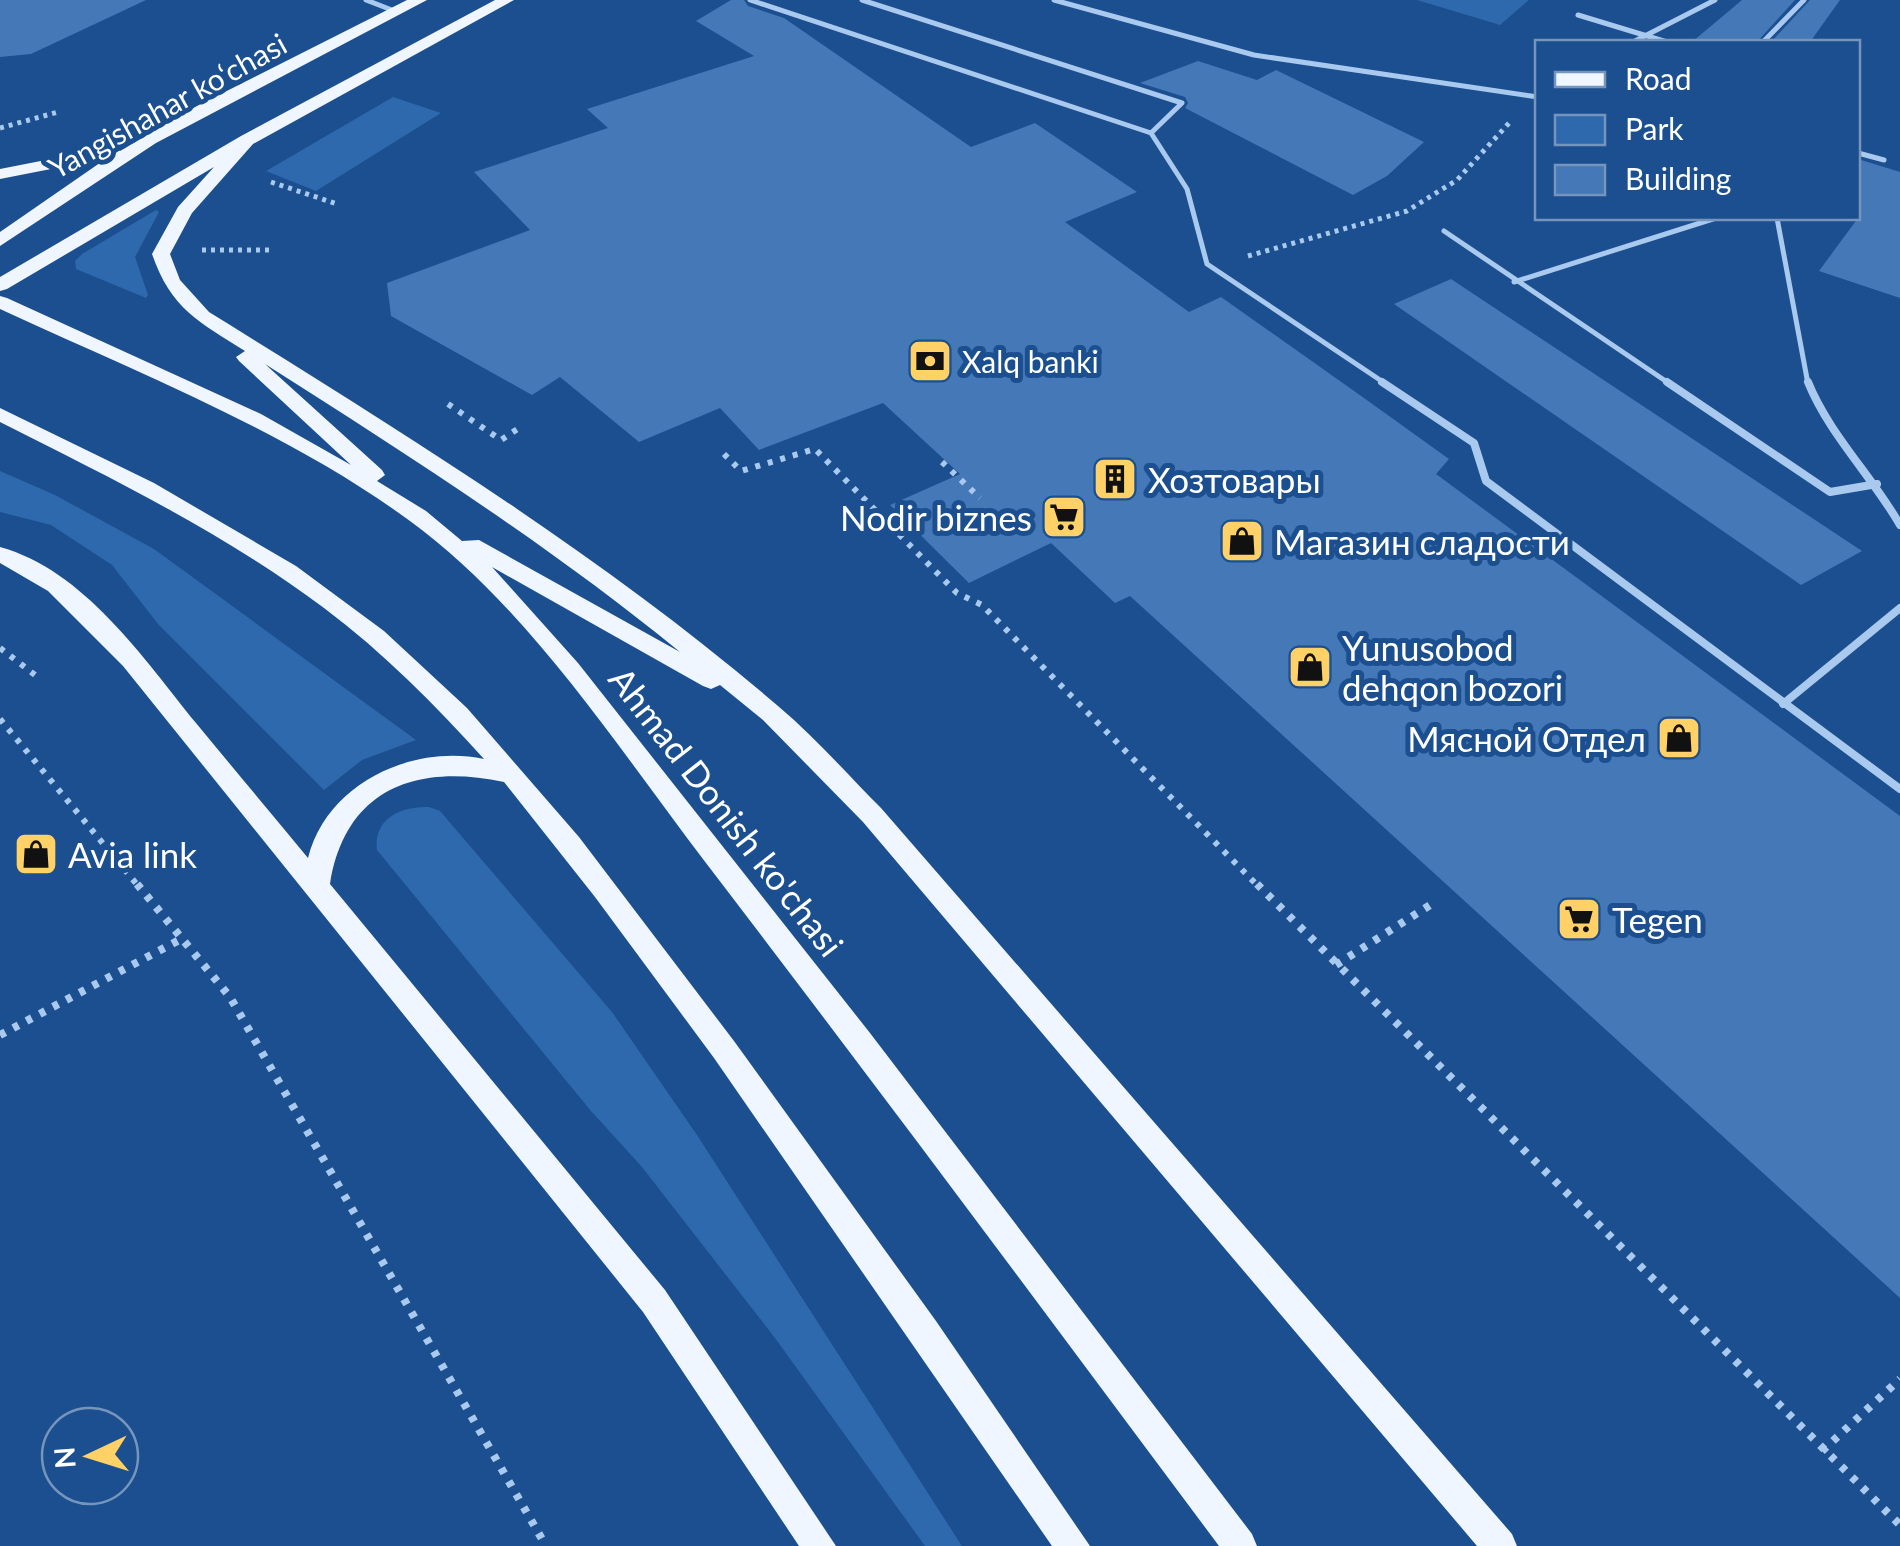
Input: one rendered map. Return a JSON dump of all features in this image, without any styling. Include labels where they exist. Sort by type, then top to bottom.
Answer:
[{"type":"main road","name":"Yangishahar ko‘chasi","points":[[0,241],[94,172],[150,139],[420,0]]},
{"type":"main road","name":"Yangishahar ko‘chasi","points":[[0,285],[247,140],[506,0]]},
{"type":"main road","points":[[0,174],[70,162],[150,139]]},
{"type":"main road","points":[[247,140],[208,182],[164,244],[164,268],[198,312],[418,516],[772,714]]},
{"type":"main road","name":"Ahmad Donish ko'chasi","points":[[0,302],[254,420],[418,516],[490,577],[530,621],[860,1042],[1240,1546]]},
{"type":"main road","points":[[198,312],[540,530],[772,714],[872,815],[1500,1546]]},
{"type":"main road","points":[[0,414],[182,506],[289,571],[412,669],[454,710],[636,931],[761,1099],[1073,1546]]},
{"type":"main road","points":[[0,554],[25,564],[76,601],[131,660],[654,1301],[820,1546]]},
{"type":"main road","points":[[316,888],[317,866],[327,838],[346,809],[377,784],[410,771],[444,766],[477,766],[510,774]]},
{"type":"lane","points":[[366,0],[397,12]]},
{"type":"lane","points":[[750,0],[1151,132],[1187,189],[1208,264],[1474,443],[1486,481],[1900,789]]},
{"type":"lane","points":[[862,0],[1182,103],[1151,132]]},
{"type":"lane","points":[[1054,0],[1254,55],[1535,98]]},
{"type":"lane","points":[[1637,40],[1715,0]]},
{"type":"lane","points":[[1766,40],[1804,0]]},
{"type":"lane","points":[[1578,15],[1657,40]]},
{"type":"lane","points":[[1860,154],[1884,160]]},
{"type":"lane","points":[[1514,282],[1710,220]]},
{"type":"lane","points":[[1777,220],[1808,384],[1825,416],[1877,484],[1900,525]]},
{"type":"lane","points":[[1444,231],[1514,282],[1830,492],[1877,484]]},
{"type":"lane","points":[[1783,704],[1900,608]]},
{"type":"path","points":[[0,128],[58,112]]},
{"type":"path","points":[[1208,264],[1277,250],[1407,211],[1458,180],[1511,122]]},
{"type":"path","points":[[270,182],[337,204]]},
{"type":"path","points":[[186,250],[271,250]]},
{"type":"path","points":[[448,404],[501,440],[518,428]]},
{"type":"path","points":[[724,454],[741,471],[815,449],[956,592],[982,604],[1336,965],[1900,1525]]},
{"type":"path","points":[[942,462],[980,498]]},
{"type":"path","points":[[0,648],[39,678]]},
{"type":"path","points":[[0,718],[230,998],[546,1546]]},
{"type":"path","points":[[1336,965],[1430,905]]},
{"type":"path","points":[[0,1035],[182,938]]},
{"type":"path","points":[[1822,1451],[1900,1379]]},
{"type":"green space","points":[[1417,0],[1529,0],[1500,25]]},
{"type":"green space","points":[[393,97],[441,113],[316,191],[266,171]]},
{"type":"green space","points":[[156,210],[159,212],[135,257],[146,298],[76,269],[75,261],[82,254]]},
{"type":"green space","points":[[0,471],[55,495],[154,549],[416,740],[362,760],[324,790],[158,624],[112,565],[51,525],[0,512]]},
{"type":"green space","points":[[429,807],[440,811],[612,1012],[697,1135],[962,1546],[925,1546],[775,1338],[642,1167],[591,1111],[377,850],[380,830],[391,816]]},
{"type":"building","points":[[0,0],[146,0],[31,54],[0,57]]},
{"type":"building","points":[[731,0],[744,0],[748,6],[784,18],[971,147],[1035,123],[1137,192],[1065,222],[1189,312],[1221,297],[1364,398],[1449,459],[1436,474],[1900,816],[1900,1298],[1130,596],[1115,603],[1051,543],[969,583],[890,505],[960,474],[883,403],[759,450],[720,408],[639,442],[560,377],[532,395],[391,316],[387,283],[530,230],[474,172],[608,128],[587,109],[754,56],[696,21]]},
{"type":"building","points":[[1742,0],[1795,0],[1759,40],[1694,40]]},
{"type":"building","points":[[1810,0],[1840,0],[1811,40],[1773,40]]},
{"type":"building","points":[[1198,61],[1257,80],[1276,70],[1424,142],[1387,176],[1353,195],[1185,108],[1185,97],[1140,83]]},
{"type":"building","points":[[1860,160],[1900,172],[1900,298],[1819,271],[1860,220]]},
{"type":"building","points":[[1451,279],[1862,551],[1801,585],[1394,304]]},
{"type":"place","name":"Xalq banki","points":[[930,361]]},
{"type":"place","name":"Хозтовары","points":[[1115,479]]},
{"type":"place","name":"Nodir biznes","points":[[1064,517]]},
{"type":"place","name":"Магазин сладости","points":[[1242,541]]},
{"type":"place","name":"Yunusobod dehqon bozori","points":[[1310,667]]},
{"type":"place","name":"Мясной Отдел","points":[[1679,738]]},
{"type":"place","name":"Avia link","points":[[36,854]]},
{"type":"place","name":"Tegen","points":[[1579,919]]}]
